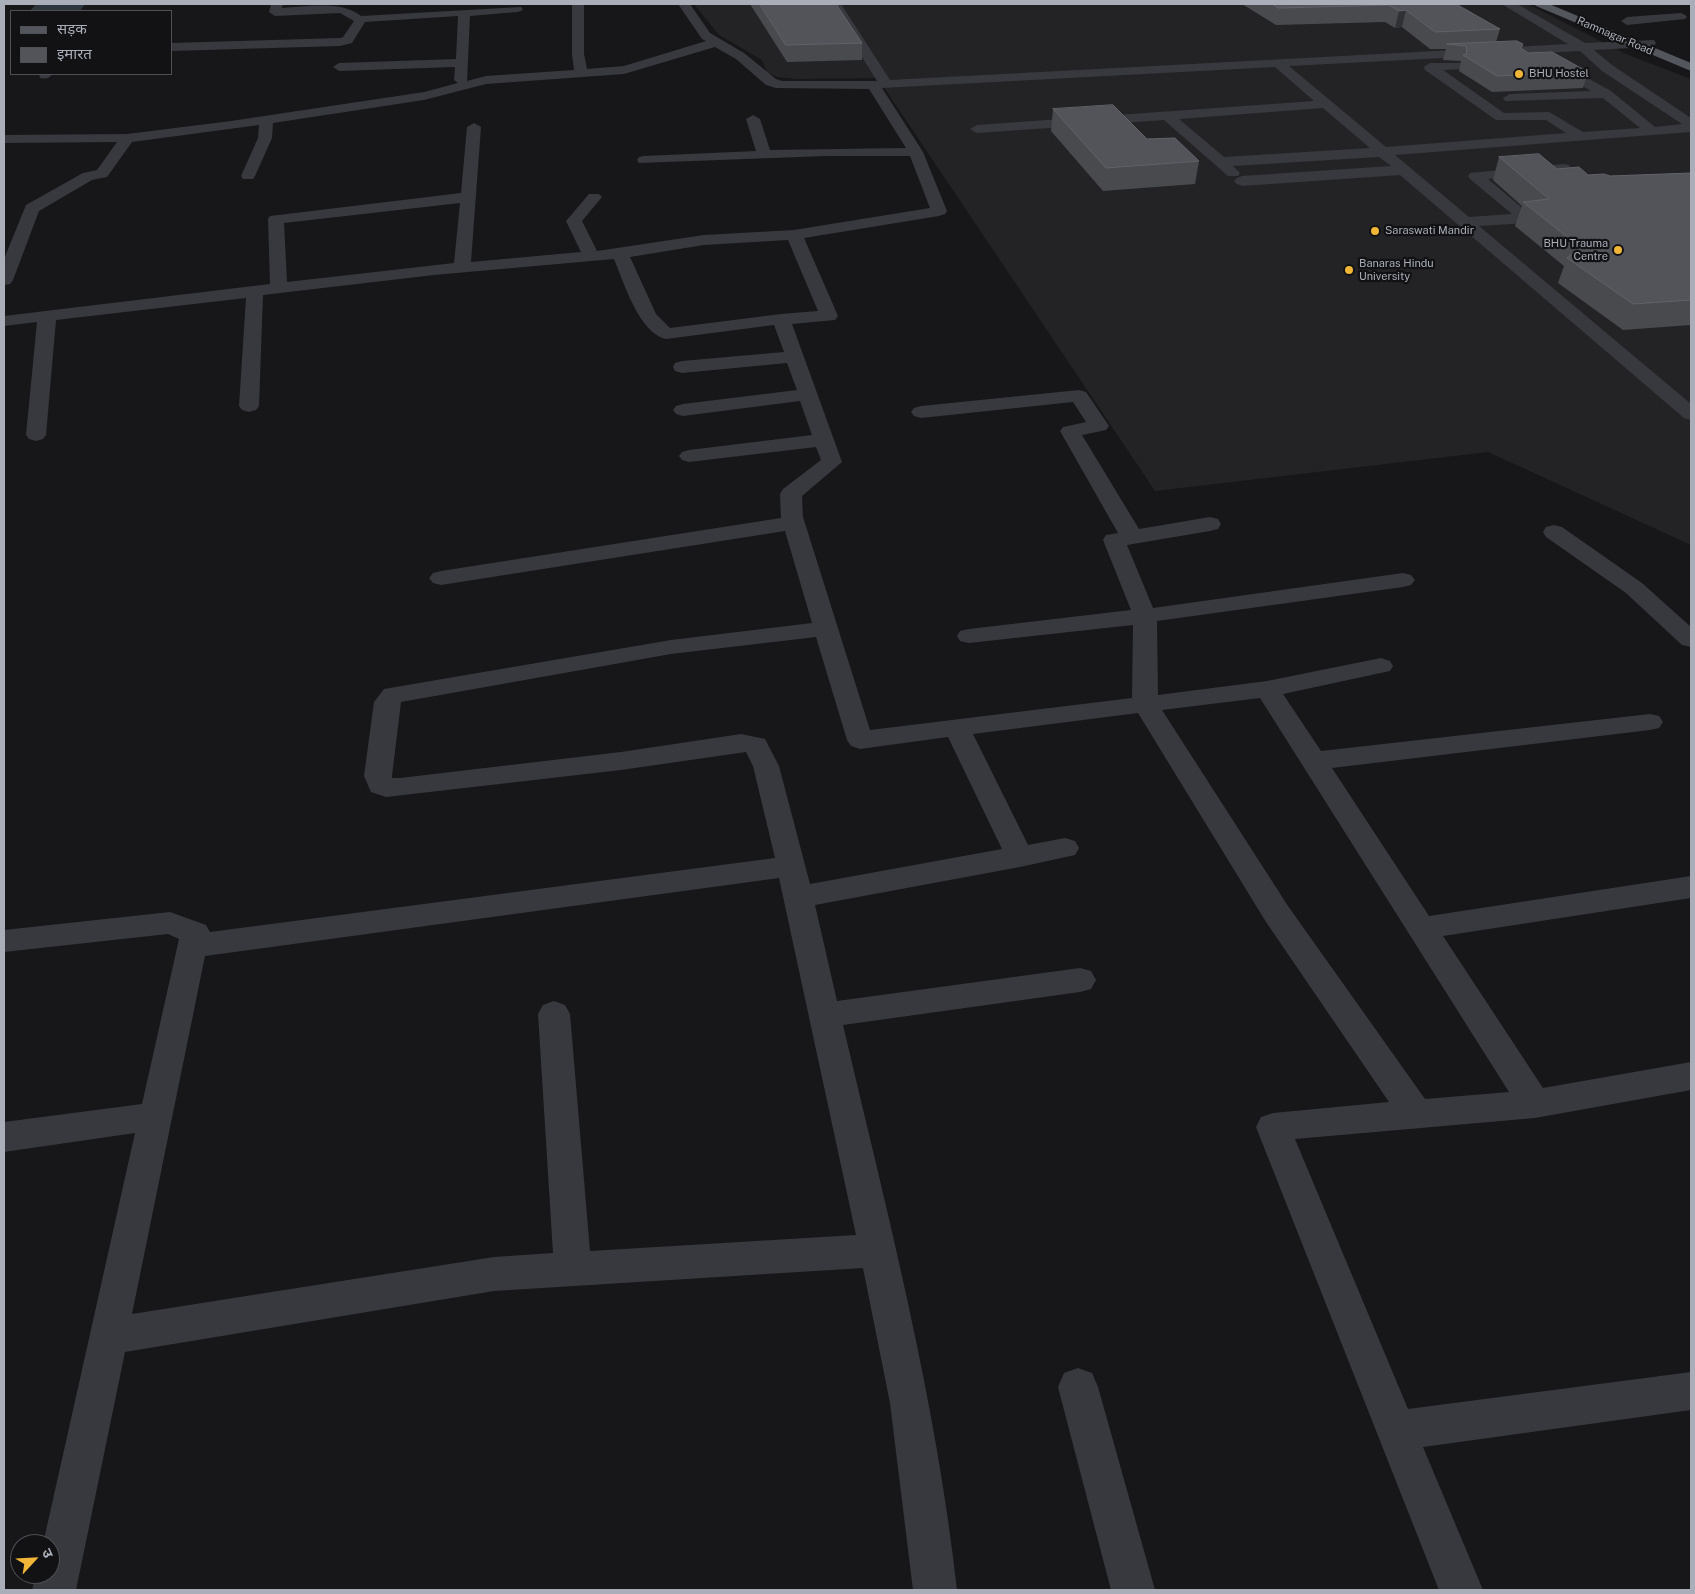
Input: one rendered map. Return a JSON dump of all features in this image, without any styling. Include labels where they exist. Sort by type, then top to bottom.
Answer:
[{"type":"main road","name":"Ramnagar Road","points":[[1540,4],[1691,67]]},
{"type":"main road","points":[[1554,4],[1691,60]]},
{"type":"street","points":[[277,4],[275,12],[341,9],[349,12],[359,20]]},
{"type":"street","points":[[578,4],[578,54],[581,74]]},
{"type":"street","points":[[684,4],[706,36],[740,56],[771,82],[781,85],[879,84],[1650,44]]},
{"type":"street","points":[[4,321],[462,267],[620,254],[704,240],[794,235],[939,211],[916,152],[835,4]]},
{"type":"street","points":[[1509,4],[1583,47],[1607,68],[1691,124]]},
{"type":"street","points":[[1667,4],[1687,16]]},
{"type":"street","points":[[172,47],[346,42],[359,20],[369,18],[517,9]]},
{"type":"street","points":[[460,87],[464,12]]},
{"type":"street","points":[[1627,21],[1687,16]]},
{"type":"street","points":[[4,138],[127,138],[424,96],[486,80],[624,70],[717,42]]},
{"type":"street","points":[[1579,136],[1549,116],[1501,117],[1430,67],[1550,62],[1606,94],[1651,130]]},
{"type":"street","points":[[339,67],[462,63]]},
{"type":"street","points":[[1279,64],[1691,414]]},
{"type":"street","points":[[1476,100],[1606,94]]},
{"type":"street","points":[[977,129],[1325,104]]},
{"type":"street","points":[[1167,115],[1247,185],[1524,140],[1691,128]]},
{"type":"street","points":[[248,176],[265,138],[266,119]]},
{"type":"street","points":[[753,119],[764,154]]},
{"type":"street","points":[[462,267],[474,127]]},
{"type":"street","points":[[4,280],[32,208],[88,176],[102,174],[127,138]]},
{"type":"street","points":[[1524,140],[1536,151],[1579,178]]},
{"type":"street","points":[[1220,162],[1393,161],[1691,140]]},
{"type":"street","points":[[644,160],[826,152],[916,152]]},
{"type":"street","points":[[1465,222],[1526,218],[1475,176],[1564,168]]},
{"type":"street","points":[[592,257],[574,221],[594,196]]},
{"type":"street","points":[[279,288],[276,219],[468,197]]},
{"type":"street","points":[[620,254],[648,316],[666,334],[781,319],[829,316],[794,235]]},
{"type":"street","points":[[249,406],[255,291]]},
{"type":"street","points":[[36,435],[48,316]]},
{"type":"street","points":[[781,319],[832,462],[791,494],[793,523],[860,740],[1268,689],[1381,666]]},
{"type":"street","points":[[682,368],[795,357]]},
{"type":"street","points":[[1667,393],[1691,392]]},
{"type":"street","points":[[683,410],[808,394]]},
{"type":"street","points":[[921,412],[1079,396],[1099,426],[1070,431],[1132,537]]},
{"type":"street","points":[[690,456],[824,440]]},
{"type":"street","points":[[440,578],[793,523]]},
{"type":"street","points":[[1210,524],[1114,540],[1145,616],[1145,704],[1277,914],[1416,1114]]},
{"type":"street","points":[[1554,532],[1634,588],[1691,640]]},
{"type":"street","points":[[969,636],[1145,616],[1402,580]]},
{"type":"street","points":[[826,628],[740,640],[671,646],[400,693],[390,698],[387,702],[378,776],[381,785],[386,788],[621,761],[741,743],[756,745],[766,766],[798,897],[878,1250],[910,1402],[935,1590]]},
{"type":"street","points":[[1268,689],[1535,1104]]},
{"type":"street","points":[[1314,761],[1650,722]]},
{"type":"street","points":[[957,728],[1020,857]]},
{"type":"street","points":[[798,897],[1065,848]]},
{"type":"street","points":[[192,946],[790,866]]},
{"type":"street","points":[[1421,928],[1691,887]]},
{"type":"street","points":[[4,941],[170,922],[195,933],[54,1590]]},
{"type":"street","points":[[825,1015],[1080,980]]},
{"type":"street","points":[[554,1014],[573,1269]]},
{"type":"street","points":[[1461,1590],[1273,1127],[1535,1104],[1691,1076]]},
{"type":"street","points":[[4,1137],[156,1116]]},
{"type":"street","points":[[108,1336],[494,1274],[878,1250]]},
{"type":"street","points":[[1078,1387],[1133,1590]]},
{"type":"street","points":[[1396,1431],[1691,1391]]},
{"type":"shaded area","points":[[36,4],[85,4],[81,10],[31,10]]},
{"type":"shaded area","name":"Banaras Hindu University","points":[[694,4],[1528,4],[1628,55],[1691,79],[1691,545],[1488,452],[1155,491],[885,89],[883,78],[797,79],[777,77],[767,72],[762,60],[719,35]]},
{"type":"building","points":[[760,4],[836,4],[862,43],[786,45]]},
{"type":"building","points":[[1272,4],[1456,4],[1500,29],[1435,32],[1406,10],[1399,11],[1389,5],[1279,8]]},
{"type":"building","points":[[1517,41],[1523,44],[1521,48],[1528,53],[1552,52],[1588,72],[1497,76],[1463,55],[1467,54],[1466,46],[1447,44]]},
{"type":"building","points":[[1113,105],[1147,139],[1175,138],[1199,161],[1106,168],[1053,109]]},
{"type":"building","name":"BHU Trauma Centre","points":[[1539,154],[1557,169],[1579,167],[1588,175],[1691,173],[1691,300],[1633,304],[1567,258],[1580,247],[1523,202],[1549,199],[1499,157]]},
{"type":"place","name":"BHU Hostel","points":[[1519,74]]},
{"type":"place","name":"Saraswati Mandir","points":[[1375,231]]},
{"type":"place","name":"BHU Trauma Centre","points":[[1618,250]]},
{"type":"place","name":"Banaras Hindu University","points":[[1349,270]]}]
